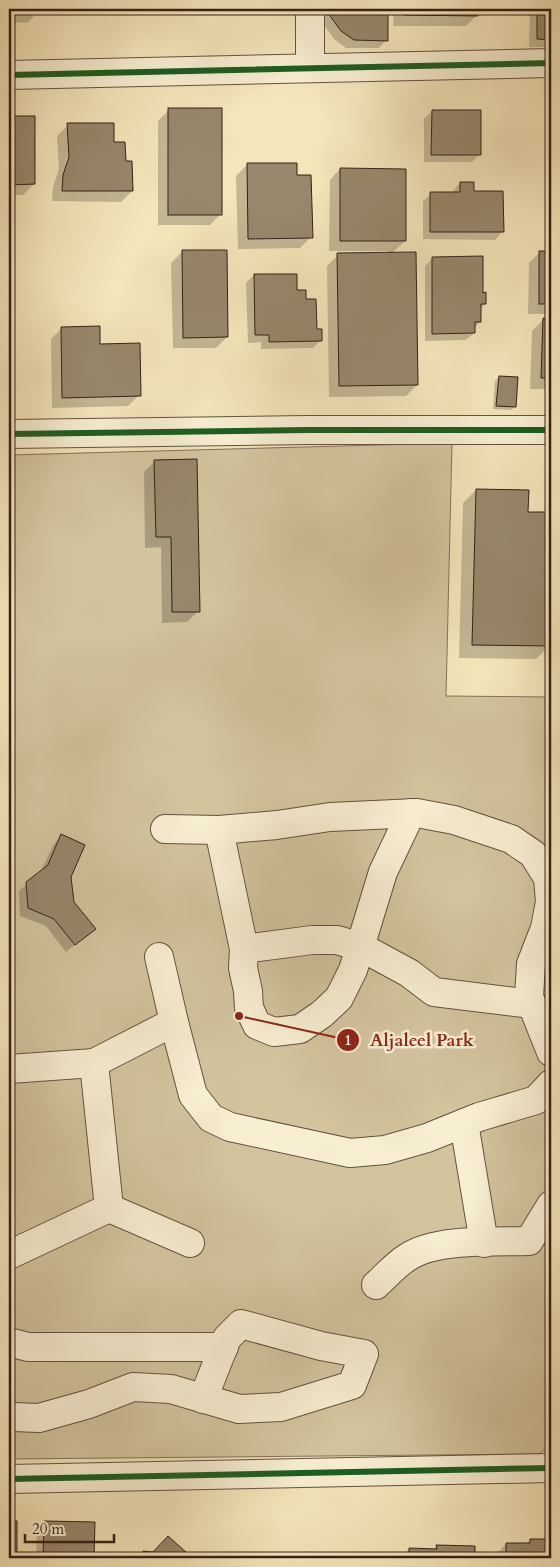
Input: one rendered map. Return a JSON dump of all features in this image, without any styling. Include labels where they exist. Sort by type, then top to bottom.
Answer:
[{"type":"street","points":[[310,9],[310,68]]},
{"type":"street","points":[[9,74],[551,64]]},
{"type":"street","points":[[9,434],[307,430],[551,430]]},
{"type":"street","points":[[219,830],[244,949],[243,968],[248,991],[249,1008],[257,1025],[274,1032],[300,1029],[322,1014],[339,998],[354,970],[383,872],[411,813]]},
{"type":"street","points":[[166,829],[219,830],[277,825],[330,817],[411,813],[454,820],[486,829],[511,839],[533,854],[548,878],[550,902],[545,928],[531,964],[529,997],[551,1052]]},
{"type":"street","points":[[244,949],[312,940],[338,940],[361,947],[409,973],[434,992],[532,1004]]},
{"type":"street","points":[[159,957],[194,1095],[211,1118],[230,1127],[350,1153],[384,1150],[427,1138],[464,1123],[536,1100],[551,1084]]},
{"type":"street","points":[[9,1070],[94,1063],[174,1022]]},
{"type":"street","points":[[94,1063],[110,1208]]},
{"type":"street","points":[[464,1123],[484,1242]]},
{"type":"street","points":[[376,1285],[409,1256],[430,1248],[458,1243],[530,1241],[551,1205]]},
{"type":"street","points":[[9,1255],[110,1208],[190,1243]]},
{"type":"street","points":[[9,1415],[13,1417],[40,1418],[89,1404],[133,1387],[171,1389],[203,1399],[239,1410],[281,1407],[352,1385],[364,1354],[321,1346],[241,1324],[227,1338],[203,1399]]},
{"type":"street","points":[[9,1342],[28,1347],[224,1347]]},
{"type":"street","points":[[9,1479],[551,1468]]},
{"type":"shaded area","points":[[452,443],[446,696],[551,697],[551,1445],[539,1454],[9,1459],[9,455]]},
{"type":"building","points":[[9,9],[39,9],[39,12],[9,12]]},
{"type":"building","points":[[328,9],[388,9],[388,41],[354,40],[341,31],[328,13]]},
{"type":"building","points":[[404,9],[478,9],[478,16],[404,15]]},
{"type":"building","points":[[537,9],[551,9],[551,40],[537,39]]},
{"type":"building","points":[[168,108],[222,108],[222,215],[168,215]]},
{"type":"building","points":[[432,110],[481,110],[481,155],[431,155]]},
{"type":"building","points":[[9,116],[35,116],[35,184],[9,185]]},
{"type":"building","points":[[67,123],[114,123],[114,142],[125,142],[126,161],[132,161],[133,191],[62,191],[63,175],[69,157]]},
{"type":"building","points":[[247,163],[297,163],[297,175],[311,175],[313,238],[248,239]]},
{"type":"building","points":[[340,168],[406,169],[406,241],[340,241]]},
{"type":"building","points":[[460,182],[474,182],[474,191],[503,191],[504,232],[430,232],[430,192],[460,192]]},
{"type":"building","points":[[182,250],[227,250],[228,337],[183,338]]},
{"type":"building","points":[[539,251],[551,251],[551,304],[539,304]]},
{"type":"building","points":[[416,252],[418,385],[339,386],[337,253]]},
{"type":"building","points":[[483,256],[483,293],[486,292],[486,304],[481,304],[481,322],[475,322],[475,333],[432,334],[432,257]]},
{"type":"building","points":[[254,274],[297,274],[297,290],[306,290],[306,299],[316,299],[317,329],[322,329],[322,341],[269,342],[269,335],[255,335]]},
{"type":"building","points":[[543,318],[551,319],[551,378],[541,378]]},
{"type":"building","points":[[100,326],[100,344],[140,343],[141,396],[62,398],[61,327]]},
{"type":"building","points":[[499,376],[518,377],[516,407],[496,406]]},
{"type":"building","points":[[197,459],[200,612],[172,612],[171,537],[156,537],[154,460]]},
{"type":"building","points":[[476,489],[529,490],[528,512],[551,512],[551,646],[472,645]]},
{"type":"building","points":[[61,834],[85,845],[71,877],[74,902],[96,929],[75,945],[54,919],[28,908],[26,882],[48,865]]},
{"type":"building","points":[[9,1521],[17,1521],[17,1558],[9,1558]]},
{"type":"building","points":[[44,1521],[95,1522],[94,1558],[43,1558]]},
{"type":"building","points":[[168,1536],[187,1553],[192,1553],[197,1558],[143,1558],[143,1551],[153,1552]]},
{"type":"building","points":[[530,1539],[551,1539],[551,1558],[506,1558],[506,1543],[530,1543]]},
{"type":"building","points":[[436,1545],[475,1546],[475,1558],[409,1558],[409,1548],[437,1549]]},
{"type":"building","points":[[358,1554],[366,1558],[347,1558]]},
{"type":"cycle path","points":[[9,75],[551,63]]},
{"type":"cycle path","points":[[9,434],[307,430],[551,430]]},
{"type":"cycle path","points":[[9,1479],[551,1468]]},
{"type":"place","name":"Aljaleel Park","points":[[239,1016]]}]
